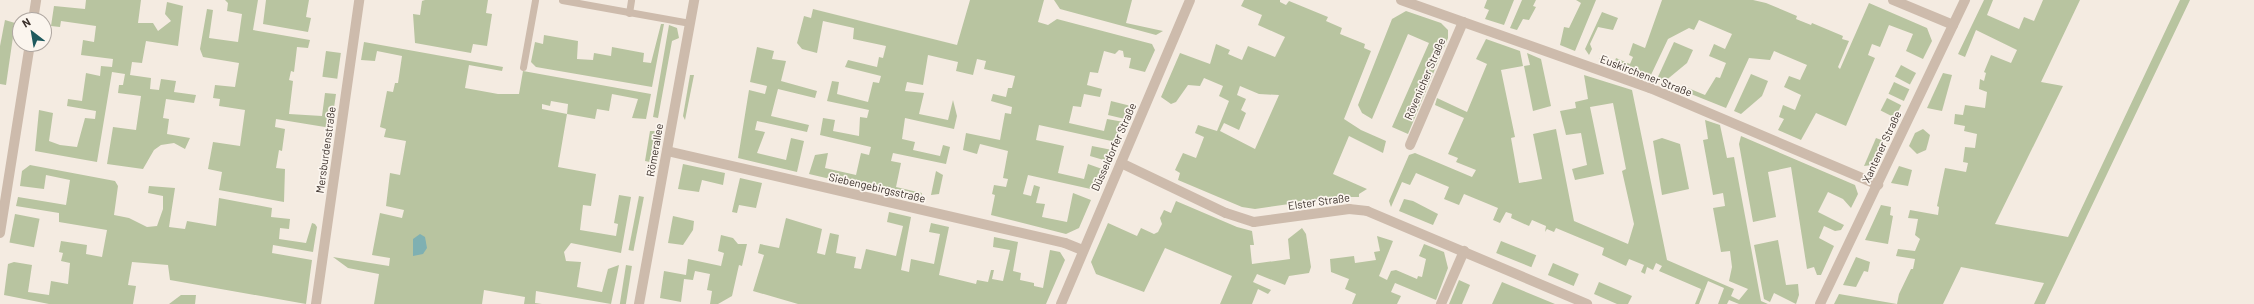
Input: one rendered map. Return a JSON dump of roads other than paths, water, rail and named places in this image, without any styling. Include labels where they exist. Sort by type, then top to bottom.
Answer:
[{"type":"street","points":[[34,12],[36,0]]},
{"type":"street","name":"Mersburdenstraße","points":[[316,304],[359,0]]},
{"type":"street","name":"Römerallee","points":[[639,304],[694,0]]},
{"type":"street","name":"Düsseldorfer Straße","points":[[1061,304],[1082,250],[1121,163],[1190,0]]},
{"type":"street","name":"Euskirchener Straße","points":[[1401,0],[1650,88],[1878,185]]},
{"type":"street","points":[[1893,0],[1953,25]]},
{"type":"street","name":"Xantener Straße","points":[[1820,304],[1965,0]]},
{"type":"street","name":"Rövenicher Straße","points":[[1410,145],[1463,22]]},
{"type":"street","points":[[0,233],[29,52]]},
{"type":"street","name":"Siebengebirgsstraße","points":[[667,151],[1065,243],[1082,250]]},
{"type":"street","name":"Elster Straße","points":[[1121,163],[1226,213],[1254,222],[1358,209],[1464,251],[1587,304]]},
{"type":"street","points":[[1442,304],[1464,251]]},
{"type":"lane","points":[[523,67],[535,0]]},
{"type":"lane","points":[[562,0],[690,23]]},
{"type":"lane","points":[[629,13],[632,0]]},
{"type":"water","points":[[420,234],[425,237],[427,248],[423,254],[413,256],[413,239]]}]
